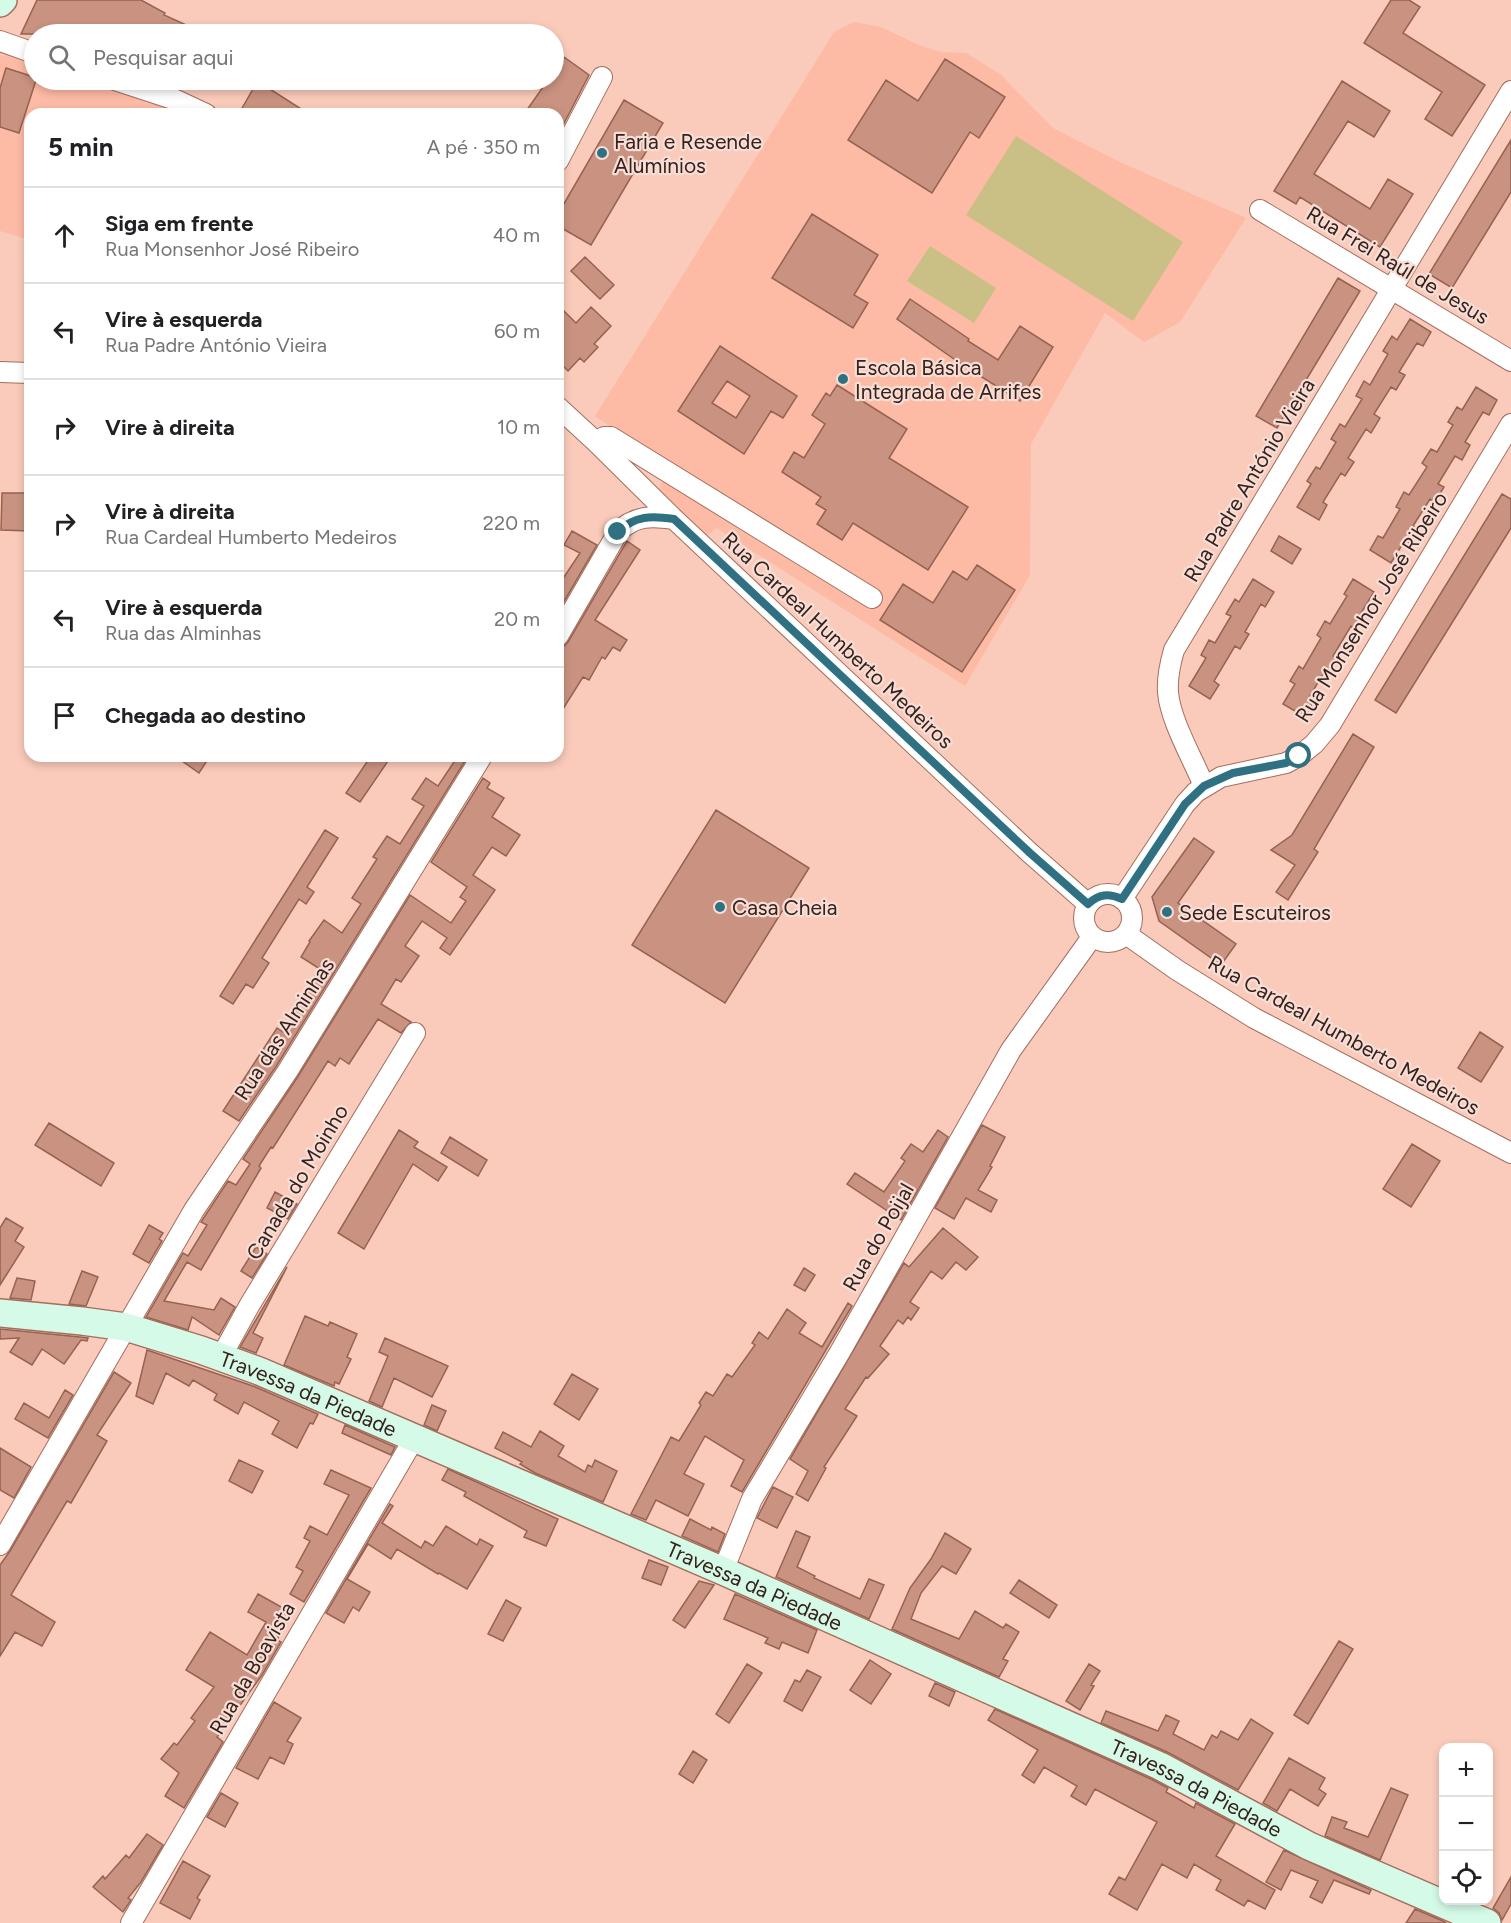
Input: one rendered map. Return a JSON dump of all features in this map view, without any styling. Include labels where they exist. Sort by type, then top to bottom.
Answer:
[{"type":"street","points":[[0,41],[24,49]]},
{"type":"street","points":[[564,150],[602,77]]},
{"type":"street","points":[[146,90],[193,108]]},
{"type":"street","name":"Rua Padre António Vieira","points":[[1204,786],[1174,716],[1168,693],[1169,669],[1174,650],[1511,91]]},
{"type":"street","name":"Rua Frei Raúl de Jesus","points":[[1260,210],[1511,361]]},
{"type":"street","points":[[0,372],[24,373]]},
{"type":"street","name":"Rua Cardeal Humberto Medeiros","points":[[564,413],[674,519],[1030,853],[1088,904]]},
{"type":"street","name":"Rua Monsenhor José Ribeiro","points":[[1204,786],[1233,773],[1286,763],[1314,744],[1330,725],[1511,424]]},
{"type":"street","points":[[596,442],[604,437],[611,437],[872,598]]},
{"type":"street","points":[[638,484],[649,462]]},
{"type":"street","points":[[564,626],[618,532],[625,525],[639,518],[653,516],[674,519]]},
{"type":"street","name":"Rua das Alminhas","points":[[0,1545],[194,1210],[287,1072],[478,762]]},
{"type":"street","points":[[1122,899],[1185,804],[1204,786]]},
{"type":"street","points":[[1104,895],[1113,895],[1122,899],[1132,915],[1131,925],[1126,934],[1119,940],[1110,942],[1092,937],[1084,925],[1088,904],[1104,895]]},
{"type":"street","name":"Rua Cardeal Humberto Medeiros","points":[[1126,934],[1177,970],[1254,1018],[1511,1153]]},
{"type":"street","name":"Rua do Poijal","points":[[723,1570],[752,1499],[846,1342],[1011,1050],[1092,937]]},
{"type":"street","name":"Canada do Moinho","points":[[221,1357],[249,1306],[416,1033]]},
{"type":"street","name":"Travessa da Piedade","points":[[0,1313],[126,1327],[221,1357],[415,1437],[723,1570],[1160,1766],[1309,1846],[1487,1923]]},
{"type":"street","name":"Rua da Boavista","points":[[131,1923],[415,1437]]},
{"type":"shaded area","name":"Escola Básica Integrada de Arrifes","points":[[854,22],[881,27],[921,46],[941,52],[966,53],[1000,74],[1053,128],[1120,162],[1246,218],[1180,322],[1144,342],[1105,313],[1031,444],[1030,575],[965,686],[716,528],[707,536],[658,490],[668,467],[595,416],[834,32]]},
{"type":"shaded area","points":[[0,55],[24,60],[24,90],[114,90],[167,108],[24,108],[24,238],[0,231]]},
{"type":"shaded area","points":[[1016,136],[1183,242],[1133,321],[966,215]]},
{"type":"shaded area","points":[[930,246],[996,288],[974,323],[907,281]]},
{"type":"building","points":[[37,0],[141,0],[165,13],[164,15],[184,24],[26,24]]},
{"type":"building","points":[[1391,0],[1409,0],[1420,7],[1403,33],[1485,85],[1452,136],[1425,119],[1442,92],[1364,43]]},
{"type":"building","points":[[564,57],[589,75],[564,123],[564,108],[528,108],[541,90],[564,90]]},
{"type":"building","points":[[945,59],[1005,97],[979,138],[970,132],[932,193],[848,140],[886,80],[918,101]]},
{"type":"building","points":[[6,68],[24,74],[24,90],[33,90],[27,108],[24,108],[24,117],[19,133],[0,127],[0,88]]},
{"type":"building","points":[[1342,81],[1390,111],[1374,137],[1348,121],[1314,174],[1370,209],[1388,179],[1413,194],[1380,247],[1300,197],[1296,204],[1274,191]]},
{"type":"building","points":[[252,90],[271,90],[300,108],[242,108]]},
{"type":"building","points":[[624,100],[663,123],[591,245],[564,229],[564,204]]},
{"type":"building","points":[[1511,140],[1511,192],[1452,288],[1429,274]]},
{"type":"building","points":[[812,214],[878,255],[854,295],[868,303],[853,328],[772,278]]},
{"type":"building","points":[[585,257],[614,285],[600,299],[571,271]]},
{"type":"building","points":[[1338,278],[1360,291],[1277,428],[1256,416]]},
{"type":"building","points":[[910,299],[998,360],[1020,326],[1053,347],[1020,401],[961,364],[897,319]]},
{"type":"building","points":[[591,307],[611,326],[594,344],[598,347],[584,362],[580,358],[568,371],[564,367],[564,311],[576,323]]},
{"type":"building","points":[[1410,319],[1431,332],[1423,346],[1417,343],[1399,372],[1405,375],[1396,390],[1391,387],[1374,414],[1380,418],[1371,433],[1366,429],[1348,458],[1354,462],[1345,476],[1341,473],[1323,502],[1327,505],[1319,520],[1297,507],[1311,484],[1307,481],[1316,467],[1320,469],[1336,442],[1331,439],[1340,424],[1345,427],[1362,399],[1356,396],[1364,381],[1370,385],[1388,354],[1383,351],[1392,336],[1397,340]]},
{"type":"building","points":[[720,346],[797,396],[783,418],[771,411],[744,454],[678,411]],"holes":[[[727,381],[750,396],[736,418],[712,403]]]},
{"type":"building","points":[[837,385],[907,429],[889,458],[968,507],[928,570],[853,523],[842,540],[817,524],[826,510],[816,504],[821,497],[782,472],[794,452],[804,458],[825,424],[812,415],[826,393],[830,396]]},
{"type":"building","points":[[1476,387],[1497,400],[1489,415],[1483,412],[1465,442],[1470,445],[1462,460],[1455,456],[1438,484],[1444,487],[1435,502],[1430,499],[1413,526],[1418,528],[1409,543],[1405,540],[1391,563],[1370,550],[1378,536],[1383,538],[1400,509],[1396,507],[1404,492],[1409,495],[1427,467],[1422,463],[1431,449],[1437,452],[1453,425],[1448,422],[1457,407],[1462,410]]},
{"type":"building","points":[[2,493],[24,493],[24,531],[1,530]]},
{"type":"building","points":[[1502,494],[1511,499],[1511,528],[1396,713],[1375,700]]},
{"type":"building","points":[[572,531],[597,545],[564,602],[564,577],[580,553],[564,545]]},
{"type":"building","points":[[1279,536],[1301,549],[1292,564],[1271,551]]},
{"type":"building","points":[[627,541],[640,550],[595,620],[627,640],[620,651],[613,647],[605,659],[602,657],[589,680],[583,677],[564,707],[564,646]]},
{"type":"building","points":[[977,565],[1015,590],[962,672],[880,620],[903,584],[933,603],[953,571],[967,580]]},
{"type":"building","points":[[1253,579],[1274,592],[1265,607],[1261,604],[1245,632],[1249,634],[1240,649],[1235,646],[1214,681],[1219,685],[1210,699],[1189,686],[1206,658],[1201,655],[1209,640],[1215,643],[1231,616],[1226,614],[1235,599],[1239,602]]},
{"type":"building","points":[[1353,579],[1374,592],[1361,613],[1365,614],[1356,629],[1351,626],[1333,656],[1338,659],[1329,674],[1325,671],[1308,699],[1313,702],[1305,717],[1283,704],[1295,684],[1290,681],[1299,666],[1303,669],[1321,638],[1317,635],[1325,621],[1330,624],[1347,596],[1344,594]]},
{"type":"building","points":[[1353,734],[1374,747],[1314,849],[1318,852],[1288,900],[1276,892],[1295,865],[1271,850],[1292,835]]},
{"type":"building","points":[[183,762],[206,762],[199,773]]},
{"type":"building","points":[[367,762],[387,762],[360,802],[346,793]]},
{"type":"building","points":[[454,762],[464,762],[277,1065],[239,1121],[223,1111],[277,1028],[283,1032],[308,994],[304,992],[320,969],[301,957],[309,941],[324,920],[342,933],[361,904],[352,898],[377,859],[373,857],[387,836],[400,844],[424,806],[412,799],[426,778],[438,786]]},
{"type":"building","points":[[483,778],[490,783],[487,788],[504,798],[492,817],[520,835],[506,856],[492,847],[473,875],[495,890],[450,955],[440,948],[447,938],[422,921],[405,946],[419,956],[401,982],[396,979],[381,1004],[411,1022],[401,1033],[378,1019],[349,1064],[340,1058],[335,1066],[328,1061],[273,1148],[271,1147],[259,1166],[261,1168],[201,1270],[187,1262],[164,1301],[214,1310],[221,1298],[235,1307],[219,1335],[192,1317],[188,1330],[146,1317],[183,1253],[188,1256],[207,1225],[201,1222],[228,1181],[236,1185],[250,1164],[243,1159],[297,1078],[410,895],[451,923],[466,901],[460,897],[467,887],[431,862]]},
{"type":"building","name":"Casa Cheia","points":[[716,810],[809,868],[725,1003],[632,945]]},
{"type":"building","points":[[325,830],[338,838],[307,887],[314,892],[306,904],[299,899],[262,958],[269,963],[253,988],[246,984],[233,1004],[220,996]]},
{"type":"building","points":[[1194,838],[1214,852],[1178,903],[1236,944],[1221,965],[1159,921],[1152,897]]},
{"type":"building","points":[[1480,1032],[1503,1047],[1481,1082],[1458,1068]]},
{"type":"building","points":[[49,1123],[114,1163],[101,1186],[35,1145]]},
{"type":"building","points":[[982,1125],[1005,1137],[990,1166],[992,1167],[978,1190],[997,1200],[991,1212],[966,1198],[954,1219],[935,1208]]},
{"type":"building","points":[[399,1130],[418,1142],[414,1147],[447,1167],[438,1181],[413,1164],[364,1249],[338,1233]]},
{"type":"building","points":[[938,1130],[948,1137],[901,1220],[847,1184],[855,1173],[884,1192],[905,1161],[901,1158],[911,1144],[923,1152]]},
{"type":"building","points":[[450,1137],[487,1160],[478,1176],[441,1153]]},
{"type":"building","points":[[1412,1144],[1440,1161],[1411,1207],[1383,1189]]},
{"type":"building","points":[[275,1192],[297,1204],[288,1219],[267,1208]]},
{"type":"building","points":[[6,1218],[23,1228],[15,1241],[24,1247],[0,1285],[0,1228]]},
{"type":"building","points":[[149,1225],[163,1233],[159,1239],[162,1241],[149,1263],[133,1254]]},
{"type":"building","points":[[943,1228],[978,1257],[966,1270],[956,1262],[942,1279],[931,1271],[910,1302],[919,1308],[911,1320],[908,1317],[903,1324],[898,1320],[880,1346],[889,1354],[868,1378],[866,1377],[845,1409],[857,1416],[824,1467],[826,1468],[808,1501],[796,1494],[808,1471],[790,1459],[904,1263],[909,1267]]},
{"type":"building","points":[[256,1247],[267,1254],[252,1278],[241,1271]]},
{"type":"building","points":[[287,1267],[253,1333],[263,1338],[256,1353],[240,1347]]},
{"type":"building","points":[[804,1268],[815,1275],[805,1291],[794,1285]]},
{"type":"building","points":[[82,1271],[98,1277],[86,1306],[69,1304]]},
{"type":"building","points":[[17,1278],[35,1281],[31,1300],[10,1298]]},
{"type":"building","points":[[848,1303],[852,1306],[742,1492],[731,1486],[744,1460],[705,1436],[684,1474],[704,1484],[688,1516],[656,1500],[646,1520],[631,1514],[671,1437],[679,1441],[701,1405],[699,1403],[706,1392],[713,1396],[727,1374],[732,1377],[755,1345],[752,1343],[759,1332],[768,1339],[787,1309],[806,1323],[799,1333],[822,1347]]},
{"type":"building","points":[[305,1316],[328,1326],[330,1322],[357,1334],[347,1357],[351,1359],[339,1384],[335,1382],[334,1386],[284,1365]]},
{"type":"building","points":[[0,1329],[88,1338],[87,1341],[81,1340],[64,1364],[42,1349],[32,1365],[10,1352],[19,1338],[0,1339]]},
{"type":"building","points":[[385,1338],[448,1366],[432,1397],[394,1378],[382,1407],[369,1401],[388,1356],[379,1352]]},
{"type":"building","points":[[147,1350],[253,1386],[318,1414],[313,1424],[310,1423],[297,1448],[272,1434],[279,1421],[244,1402],[238,1414],[214,1400],[217,1394],[193,1380],[189,1386],[166,1373],[153,1404],[136,1396]]},
{"type":"building","points":[[114,1372],[131,1383],[97,1435],[107,1441],[71,1503],[67,1501],[11,1595],[55,1622],[42,1646],[15,1632],[0,1656],[0,1565]]},
{"type":"building","points":[[572,1374],[598,1389],[579,1420],[554,1404]]},
{"type":"building","points":[[65,1390],[73,1395],[48,1438],[15,1419],[24,1403],[49,1418]]},
{"type":"building","points":[[432,1405],[446,1411],[437,1431],[424,1425]]},
{"type":"building","points":[[345,1425],[395,1447],[391,1455],[342,1433]]},
{"type":"building","points":[[540,1431],[564,1446],[558,1456],[585,1472],[588,1465],[592,1467],[595,1460],[617,1471],[603,1502],[535,1473],[520,1464],[522,1462],[495,1448],[503,1432],[531,1447]]},
{"type":"building","points":[[0,1448],[31,1467],[14,1498],[0,1490]]},
{"type":"building","points":[[239,1460],[263,1471],[252,1493],[229,1481]]},
{"type":"building","points":[[448,1469],[558,1519],[546,1546],[524,1537],[527,1531],[464,1496],[466,1492],[442,1480]]},
{"type":"building","points":[[331,1470],[371,1488],[304,1602],[290,1594],[303,1571],[296,1567],[310,1541],[304,1538],[310,1526],[327,1535],[349,1495],[324,1484]]},
{"type":"building","points":[[773,1487],[793,1497],[777,1528],[757,1518]]},
{"type":"building","points":[[390,1504],[393,1506],[382,1523],[421,1548],[425,1541],[433,1546],[446,1526],[477,1545],[480,1539],[493,1546],[467,1589],[397,1549],[391,1559],[368,1544],[347,1579],[370,1592],[359,1611],[353,1607],[344,1623],[326,1613]]},
{"type":"building","points":[[690,1519],[711,1530],[712,1527],[725,1534],[718,1552],[682,1536]]},
{"type":"building","points":[[796,1531],[810,1537],[797,1567],[815,1576],[814,1578],[860,1599],[869,1579],[884,1585],[869,1619],[776,1577]]},
{"type":"building","points":[[945,1533],[971,1549],[956,1574],[942,1566],[921,1593],[911,1619],[959,1639],[975,1611],[1003,1628],[1006,1624],[1019,1632],[1003,1659],[1008,1661],[999,1677],[892,1629],[910,1588],[931,1559]]},
{"type":"building","points":[[649,1560],[668,1567],[661,1585],[642,1578]]},
{"type":"building","points":[[1019,1580],[1057,1605],[1049,1618],[1010,1593]]},
{"type":"building","points":[[699,1581],[714,1585],[685,1628],[673,1620]]},
{"type":"building","points":[[258,1594],[292,1613],[277,1640],[281,1642],[262,1675],[217,1737],[223,1742],[184,1808],[165,1796],[179,1773],[161,1759],[174,1743],[177,1745],[195,1721],[191,1718],[214,1687],[186,1670],[210,1632],[247,1655],[266,1622],[248,1612]]},
{"type":"building","points":[[735,1594],[817,1630],[808,1653],[782,1642],[779,1649],[765,1643],[768,1638],[724,1619]]},
{"type":"building","points":[[506,1600],[521,1608],[503,1641],[488,1634]]},
{"type":"building","points":[[1339,1641],[1353,1649],[1308,1724],[1294,1715]]},
{"type":"building","points":[[870,1660],[891,1674],[871,1704],[850,1690]]},
{"type":"building","points":[[747,1664],[762,1673],[729,1723],[716,1714]]},
{"type":"building","points":[[1089,1664],[1100,1671],[1080,1710],[1066,1701]]},
{"type":"building","points":[[807,1670],[821,1677],[802,1711],[784,1701],[795,1680],[800,1682]]},
{"type":"building","points":[[935,1683],[955,1692],[949,1706],[929,1696]]},
{"type":"building","points":[[274,1702],[301,1718],[287,1741],[293,1744],[284,1764],[270,1757],[258,1779],[236,1768]]},
{"type":"building","points":[[995,1709],[1153,1780],[1168,1788],[1166,1792],[1194,1808],[1196,1803],[1235,1824],[1216,1856],[1275,1890],[1265,1909],[1248,1900],[1244,1906],[1216,1890],[1221,1880],[1194,1864],[1187,1878],[1162,1864],[1137,1910],[1109,1894],[1119,1877],[1125,1880],[1157,1822],[1095,1789],[1086,1805],[1071,1796],[1077,1786],[1044,1767],[1034,1783],[1022,1775],[1038,1750],[988,1720]]},
{"type":"building","points":[[1106,1711],[1158,1731],[1166,1715],[1179,1721],[1173,1734],[1204,1750],[1212,1735],[1217,1738],[1221,1731],[1238,1740],[1251,1719],[1273,1733],[1238,1790],[1167,1752],[1101,1723]]},
{"type":"building","points":[[693,1751],[707,1760],[693,1783],[679,1774]]},
{"type":"building","points":[[1289,1758],[1325,1778],[1319,1789],[1326,1794],[1318,1806],[1290,1789],[1277,1811],[1263,1803]]},
{"type":"building","points":[[1391,1788],[1408,1795],[1380,1860],[1325,1836],[1332,1817],[1347,1822],[1344,1828],[1368,1837]]},
{"type":"building","points":[[221,1793],[238,1803],[225,1827],[207,1817]]},
{"type":"building","points":[[147,1834],[163,1845],[141,1882],[128,1898],[131,1900],[123,1912],[93,1887],[103,1876],[105,1879],[126,1855],[129,1858]]},
{"type":"building","points":[[1284,1850],[1371,1890],[1369,1894],[1334,1880],[1322,1903],[1310,1897],[1318,1881],[1291,1870],[1281,1890],[1266,1882]]},
{"type":"building","points":[[183,1861],[210,1876],[197,1898],[200,1900],[190,1919],[160,1903]]},
{"type":"building","points":[[1511,1877],[1511,1904],[1502,1920],[1493,1908]]},
{"type":"building","points":[[1415,1909],[1443,1921],[1446,1923],[1406,1923]]},
{"type":"place","name":"Faria e Resende Alumínios","points":[[602,153]]},
{"type":"place","name":"Escola Básica Integrada de Arrifes","points":[[843,379]]},
{"type":"place","name":"Casa Cheia","points":[[720,907]]},
{"type":"place","name":"Sede Escuteiros","points":[[1167,912]]},
{"type":"route","points":[[618,532],[625,525],[639,518],[653,516],[674,519],[1030,853],[1088,904],[1104,895],[1113,895],[1122,899],[1185,804],[1204,786],[1233,773],[1286,763],[1299,756]]}]
